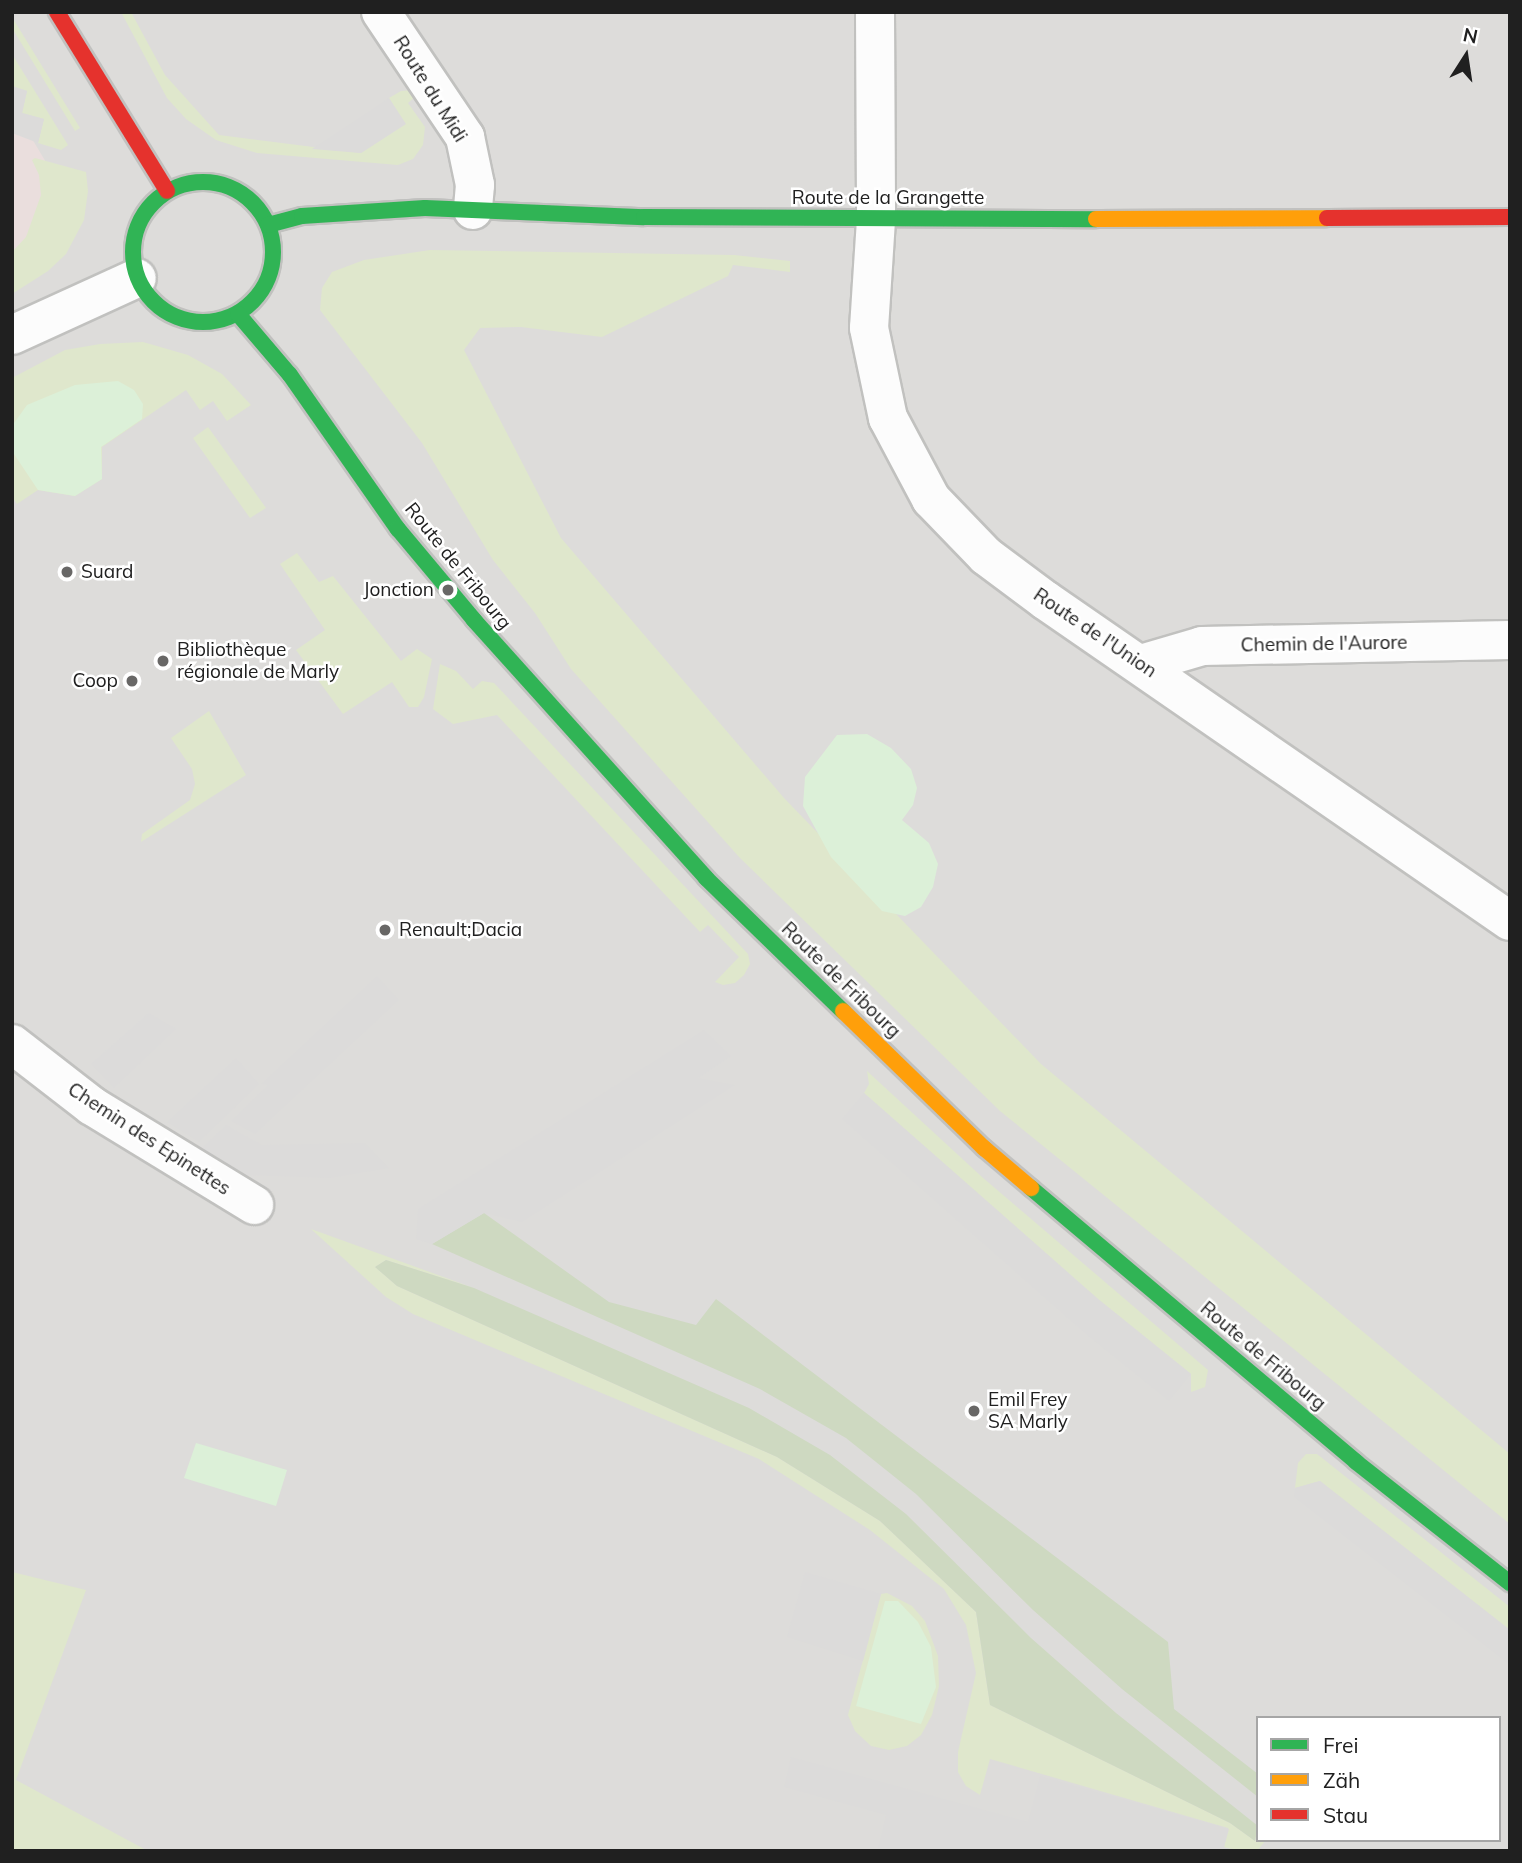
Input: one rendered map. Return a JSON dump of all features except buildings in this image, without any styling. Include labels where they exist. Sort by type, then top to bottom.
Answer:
[{"type":"main road","points":[[57,12],[167,191]]},
{"type":"main road","points":[[185,184],[225,184],[258,207],[268,225],[274,243],[273,264],[267,284],[255,301],[238,314],[219,321],[194,322],[170,315],[151,300],[137,278],[132,254],[136,230],[148,208],[167,191],[185,184]]},
{"type":"main road","name":"Route de la Grangette","points":[[268,225],[302,216],[425,208],[656,217],[876,220],[1510,217]]},
{"type":"main road","name":"Route de Fribourg","points":[[238,314],[290,375],[398,529],[474,620],[706,878],[984,1148],[1346,1454],[1510,1583]]},
{"type":"street","name":"Route du Midi","points":[[382,12],[465,137],[475,185],[473,209]]},
{"type":"street","name":"Route de l'Union","points":[[875,12],[876,220],[869,328],[888,418],[931,499],[986,556],[1510,921]]},
{"type":"street","points":[[12,335],[137,278]]},
{"type":"street","name":"Chemin de l'Aurore","points":[[1141,664],[1202,646],[1510,640]]},
{"type":"street","name":"Chemin des Epinettes","points":[[12,1044],[92,1106],[254,1205]]},
{"type":"shaded area","points":[[12,12],[1510,12],[1510,1851],[128,1851],[12,1790]]},
{"type":"shaded area","points":[[12,86],[27,91],[22,113],[44,119],[38,143],[12,133]]},
{"type":"shaded area","points":[[389,98],[406,124],[361,153],[312,149]]},
{"type":"shaded area","points":[[12,105],[72,206],[12,276]]},
{"type":"shaded area","points":[[377,976],[399,1000],[255,1134],[231,1121],[268,1085],[261,1084]]},
{"type":"shaded area","points":[[149,1013],[176,1029],[114,1088],[91,1064]]},
{"type":"shaded area","points":[[704,1030],[731,1056],[698,1078],[735,1085],[522,1222],[484,1213],[432,1244],[416,1239],[418,1209]]},
{"type":"shaded area","points":[[236,1058],[259,1084],[199,1142],[167,1122]]},
{"type":"shaded area","points":[[864,1093],[1098,1299],[1191,1374],[1169,1401],[1087,1335],[842,1119]]},
{"type":"shaded area","points":[[226,1125],[262,1145],[365,1143],[389,1168],[330,1178],[245,1175],[201,1149]]},
{"type":"shaded area","points":[[1320,1481],[1510,1630],[1510,1665],[1294,1497],[1295,1488]]},
{"type":"shaded area","points":[[805,1572],[881,1594],[863,1661],[787,1637]]},
{"type":"shaded area","points":[[791,1757],[1028,1822],[1040,1776],[1229,1829],[1224,1847],[1236,1851],[886,1851],[878,1848],[886,1815],[784,1787]]},
{"type":"green space","points":[[121,12],[131,12],[165,75],[219,135],[361,153],[405,124],[389,98],[401,91],[412,90],[416,96],[408,103],[425,127],[423,145],[413,159],[398,165],[257,153],[216,140],[186,119],[167,98]]},
{"type":"green space","points":[[12,17],[80,128],[75,131],[12,28]]},
{"type":"green space","points":[[12,54],[68,145],[61,150],[38,143],[44,119],[22,113],[27,91],[12,86]]},
{"type":"green space","points":[[35,158],[86,172],[88,191],[84,220],[66,254],[48,271],[12,294],[12,252],[26,237],[41,195],[39,175],[32,160]]},
{"type":"green space","points":[[430,250],[734,255],[790,261],[790,272],[733,265],[728,276],[602,337],[521,327],[480,328],[464,350],[561,538],[784,798],[1041,1064],[1510,1454],[1510,1524],[1000,1111],[740,858],[571,669],[535,613],[493,560],[422,443],[320,310],[322,288],[332,272],[364,260]]},
{"type":"green space","points":[[143,342],[188,355],[222,374],[251,405],[227,421],[213,401],[200,410],[186,390],[102,447],[102,479],[75,496],[38,490],[17,504],[12,497],[12,378],[65,350],[100,344]]},
{"type":"green space","points":[[118,381],[134,390],[143,404],[142,419],[101,447],[102,479],[75,496],[38,490],[12,451],[12,426],[27,405],[75,385]]},
{"type":"green space","points":[[208,427],[266,508],[250,518],[193,438]]},
{"type":"green space","points":[[297,553],[319,582],[333,576],[401,661],[417,649],[432,659],[424,697],[418,707],[409,707],[392,682],[343,714],[296,650],[325,630],[280,564]]},
{"type":"green space","points":[[440,664],[456,671],[473,689],[482,681],[494,683],[748,954],[750,964],[744,975],[735,983],[723,985],[715,982],[739,957],[708,925],[700,932],[497,715],[453,724],[433,709]]},
{"type":"green space","points":[[209,711],[246,775],[141,842],[142,834],[190,800],[195,784],[192,769],[171,738]]},
{"type":"green space","points":[[867,734],[891,748],[911,769],[917,788],[913,805],[902,820],[929,843],[938,864],[933,887],[921,907],[905,916],[882,911],[831,857],[803,806],[805,777],[837,735]]},
{"type":"green space","points":[[867,1071],[982,1177],[1208,1370],[1205,1387],[1191,1392],[1191,1374],[1098,1299],[864,1093],[869,1084]]},
{"type":"green space","points":[[484,1213],[609,1302],[696,1325],[716,1299],[1168,1642],[1174,1709],[1256,1772],[1256,1795],[1122,1689],[1033,1610],[916,1494],[846,1438],[760,1389],[432,1244]]},
{"type":"green space","points":[[311,1229],[474,1288],[386,1260],[375,1267],[397,1286],[777,1457],[880,1521],[976,1612],[990,1705],[1230,1823],[1256,1839],[1256,1842],[1264,1842],[1257,1851],[1224,1848],[1228,1828],[990,1759],[980,1795],[966,1786],[958,1772],[958,1752],[976,1673],[966,1625],[944,1589],[870,1530],[759,1459],[413,1314],[386,1297]]},
{"type":"green space","points":[[386,1260],[474,1288],[749,1408],[830,1455],[906,1514],[1031,1638],[1116,1713],[1256,1824],[1255,1841],[1230,1823],[990,1705],[976,1612],[880,1521],[777,1457],[397,1286],[375,1267]]},
{"type":"green space","points":[[196,1443],[287,1470],[276,1506],[184,1478]]},
{"type":"green space","points":[[1306,1454],[1317,1454],[1510,1607],[1510,1630],[1320,1481],[1295,1488],[1298,1463]]},
{"type":"green space","points":[[12,1572],[86,1590],[16,1780],[148,1851],[12,1851]]},
{"type":"green space","points":[[887,1593],[912,1606],[925,1621],[938,1656],[939,1686],[932,1715],[921,1735],[907,1746],[889,1750],[871,1746],[855,1731],[848,1715],[881,1594]]},
{"type":"green space","points":[[885,1601],[898,1601],[918,1622],[931,1647],[936,1687],[921,1724],[856,1706]]},
{"type":"traffic: fast","points":[[203,182],[230,187],[253,202],[268,225],[273,252],[268,279],[253,302],[230,317],[203,322],[176,317],[153,302],[138,279],[133,252],[138,225],[153,202],[176,187],[203,182]]},
{"type":"traffic: fast","points":[[268,225],[302,216],[425,208],[644,217],[1096,219]]},
{"type":"traffic: fast","points":[[238,314],[290,375],[398,529],[474,620],[706,878],[843,1011]]},
{"type":"traffic: fast","points":[[1031,1188],[1356,1462],[1510,1583]]},
{"type":"traffic: slow","points":[[1096,219],[1327,218]]},
{"type":"traffic: slow","points":[[843,1011],[984,1148],[1031,1188]]},
{"type":"traffic: jam","points":[[57,12],[167,191]]},
{"type":"traffic: jam","points":[[1327,218],[1510,217]]},
{"type":"place","name":"Suard","points":[[67,572]]},
{"type":"place","name":"Jonction","points":[[448,590]]},
{"type":"place","name":"Bibliothèque régionale de Marly","points":[[163,661]]},
{"type":"place","name":"Coop","points":[[132,681]]},
{"type":"place","name":"Renault;Dacia","points":[[385,930]]},
{"type":"place","name":"Emil Frey SA Marly","points":[[974,1411]]}]
